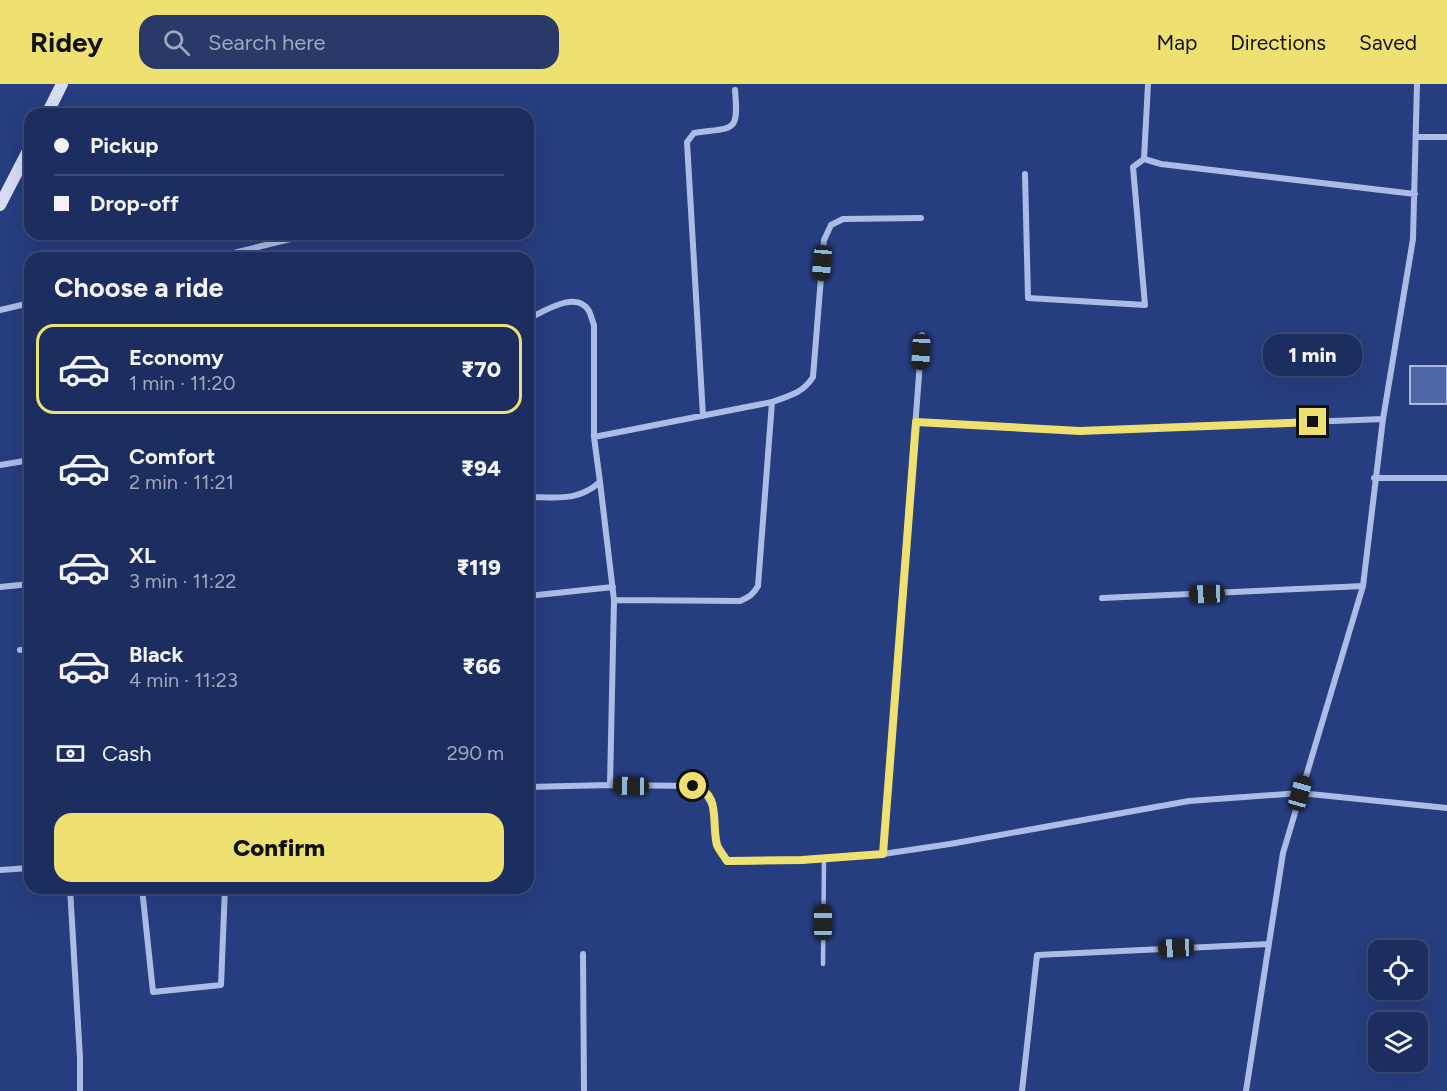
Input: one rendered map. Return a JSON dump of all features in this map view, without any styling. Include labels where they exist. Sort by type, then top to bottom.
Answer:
[{"type":"street","points":[[50,108],[62,84]]},
{"type":"street","points":[[1144,159],[1148,84]]},
{"type":"street","points":[[1246,1091],[1283,853],[1363,586],[1374,478],[1413,239],[1417,84]]},
{"type":"street","points":[[703,416],[687,141],[694,133],[727,128],[734,123],[737,116],[735,90]]},
{"type":"street","points":[[1416,137],[1447,137]]},
{"type":"street","points":[[0,205],[24,159]]},
{"type":"street","points":[[1025,174],[1028,298],[1145,305],[1133,167],[1144,159]]},
{"type":"street","points":[[1144,159],[1161,164],[1414,194]]},
{"type":"street","points":[[594,437],[772,402],[799,392],[813,377],[824,240],[831,225],[843,219],[921,218]]},
{"type":"street","points":[[238,252],[286,240]]},
{"type":"street","points":[[534,316],[564,303],[577,302],[589,310],[594,325],[594,437],[614,587],[610,785]]},
{"type":"street","points":[[0,310],[24,304]]},
{"type":"street","points":[[883,854],[922,335]]},
{"type":"street","points":[[614,600],[740,601],[754,593],[758,586],[772,402]]},
{"type":"street","points":[[916,422],[1080,431],[1383,419]]},
{"type":"street","points":[[0,465],[24,461]]},
{"type":"street","points":[[1374,478],[1447,478]]},
{"type":"street","points":[[534,497],[570,497],[588,492],[600,482]]},
{"type":"street","points":[[0,587],[24,585]]},
{"type":"street","points":[[1102,598],[1363,586]]},
{"type":"street","points":[[534,595],[614,587]]},
{"type":"street","points":[[534,787],[610,785],[702,788],[713,807],[717,846],[727,861],[824,859],[883,854],[1189,801],[1300,793],[1447,808]]},
{"type":"street","points":[[0,870],[24,868]]},
{"type":"street","points":[[70,894],[80,1091]]},
{"type":"street","points":[[143,894],[153,992],[221,986],[225,894]]},
{"type":"street","points":[[1022,1091],[1037,955],[1269,944]]},
{"type":"street","points":[[583,954],[584,1091]]},
{"type":"lane","points":[[823,964],[824,859]]},
{"type":"building","points":[[1410,366],[1447,366],[1447,404],[1410,404]]},
{"type":"route","points":[[693,786],[702,788],[713,807],[717,846],[727,861],[802,860],[883,854],[916,422],[1080,431],[1313,422]]}]
